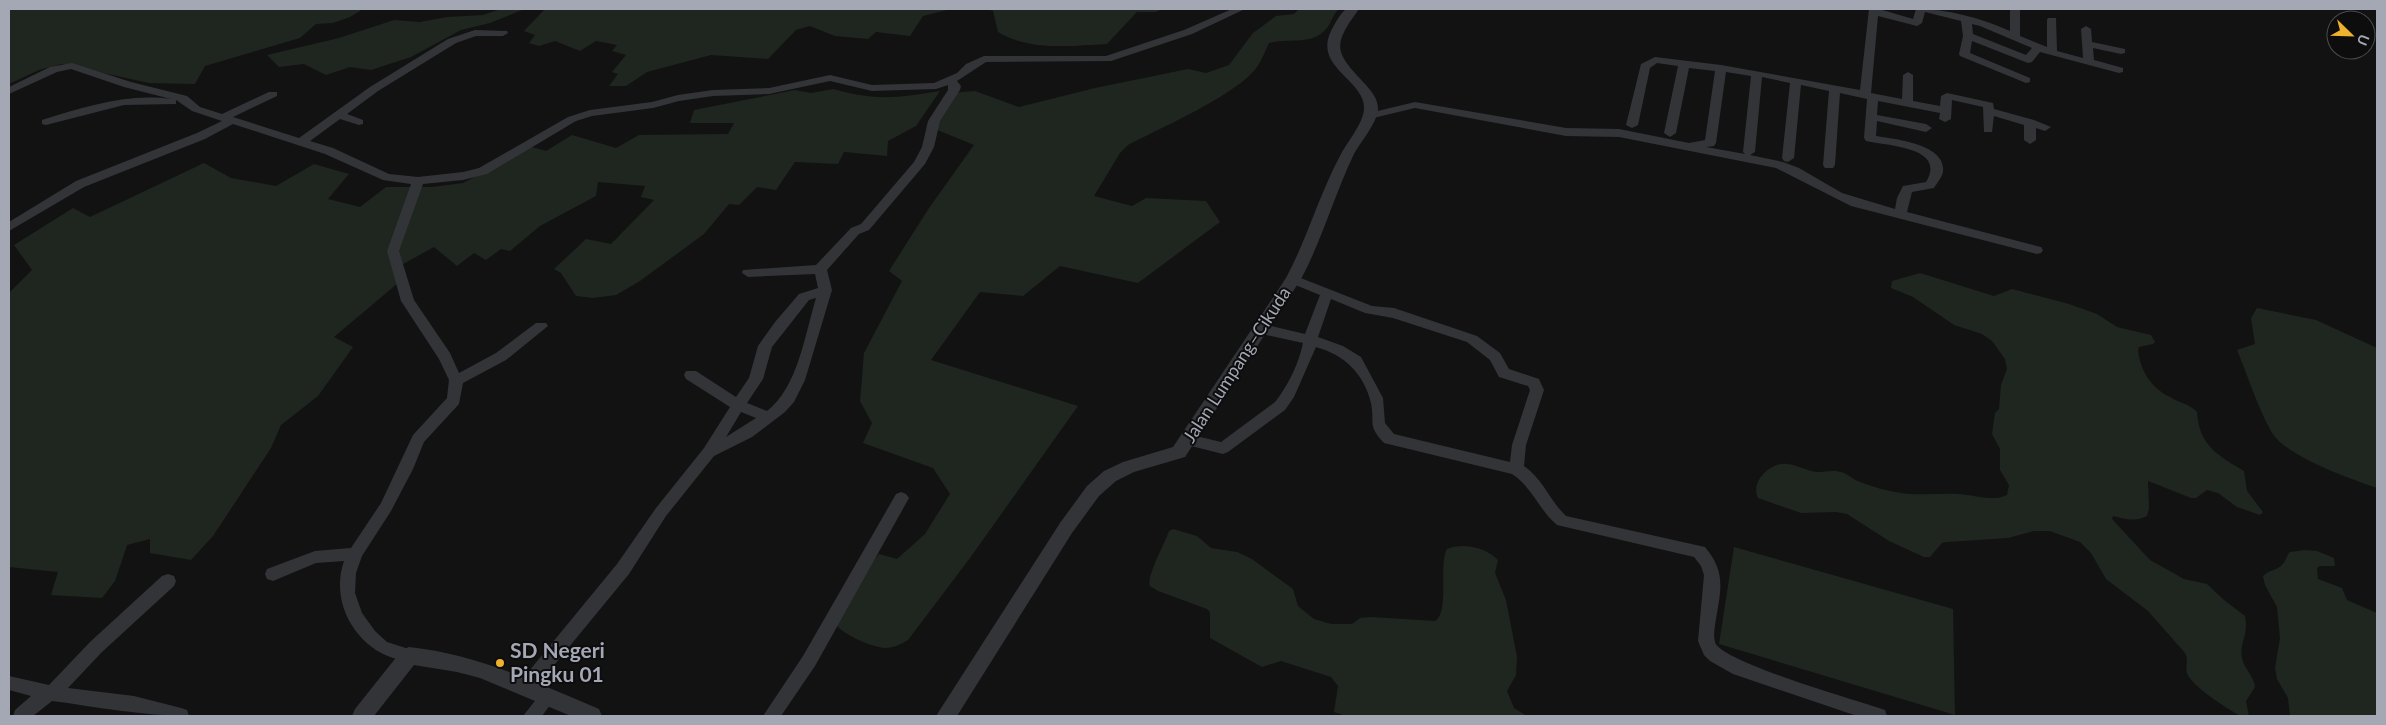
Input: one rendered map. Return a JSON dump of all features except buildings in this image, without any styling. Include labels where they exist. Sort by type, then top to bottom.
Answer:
[{"type":"street","points":[[46,122],[116,103],[138,100],[169,101],[301,142],[387,177],[418,181],[463,176],[483,170],[572,118],[590,113],[644,107],[678,98],[713,93],[769,91],[830,78],[881,88],[925,87],[951,81],[984,59],[1107,59],[1125,55],[1240,9]]},
{"type":"street","points":[[1353,9],[1345,16],[1334,38],[1333,49],[1344,69],[1368,95],[1371,108],[1369,116],[1415,105],[1566,132],[1630,132],[1696,144],[1710,143],[1720,68]]},
{"type":"street","points":[[1901,214],[1903,198],[1907,189],[1930,185],[1935,179],[1938,168],[1936,161],[1925,150],[1870,138],[1872,117],[1869,95],[1874,10],[1917,23],[1923,9],[1966,18],[2015,36],[2052,53],[2119,70]]},
{"type":"street","points":[[2015,9],[2015,36]]},
{"type":"street","points":[[1966,18],[1968,36],[1964,54],[2026,80]]},
{"type":"street","points":[[2052,20],[2052,53]]},
{"type":"street","points":[[2086,29],[2089,62]]},
{"type":"street","points":[[301,142],[337,114],[452,42],[475,32],[503,33]]},
{"type":"street","points":[[1968,36],[2028,60],[2039,46]]},
{"type":"street","points":[[2088,44],[2120,51]]},
{"type":"street","points":[[1632,125],[1645,66],[1655,60],[1757,73],[1907,103],[1945,115],[1947,96],[1989,105],[1988,130]]},
{"type":"street","points":[[1670,133],[1684,64]]},
{"type":"street","points":[[9,90],[54,70],[72,66],[128,85],[183,98],[196,109]]},
{"type":"street","points":[[1749,152],[1757,73]]},
{"type":"street","points":[[1907,103],[1908,75]]},
{"type":"street","points":[[748,273],[820,268],[855,231],[865,227],[919,164],[928,147],[934,121],[954,90],[955,86],[951,81]]},
{"type":"street","points":[[1788,158],[1796,81]]},
{"type":"street","points":[[1828,165],[1835,89]]},
{"type":"street","points":[[9,227],[80,184],[201,136],[273,94]]},
{"type":"street","points":[[1988,111],[2045,126]]},
{"type":"street","points":[[337,114],[359,122]]},
{"type":"street","name":"Jalan Lumpang–Cikuda","points":[[946,716],[1066,528],[1094,491],[1110,476],[1129,467],[1179,452],[1188,440],[1293,280],[1306,255],[1346,157],[1369,116]]},
{"type":"street","points":[[1872,117],[1926,128]]},
{"type":"street","points":[[2030,122],[2030,140]]},
{"type":"street","points":[[1619,133],[1778,165],[1795,171],[1838,196],[1855,203],[2036,250]]},
{"type":"street","points":[[418,181],[393,251],[408,301],[445,357],[456,380],[454,400],[418,440],[386,507],[355,554],[348,574],[347,593],[355,616],[369,636],[382,646],[409,656],[453,662],[526,687],[592,716]]},
{"type":"street","points":[[709,452],[731,442],[768,417],[789,398],[798,380],[826,290],[820,268]]},
{"type":"street","points":[[1293,280],[1370,310],[1394,313],[1472,339],[1495,357],[1504,372],[1534,383],[1537,390],[1519,445],[1516,469]]},
{"type":"street","points":[[526,687],[623,568],[661,512],[709,452],[756,379],[766,346],[780,325],[804,296],[826,290]]},
{"type":"street","points":[[1188,440],[1222,448],[1280,406],[1300,374],[1311,342],[1314,325],[1327,293]]},
{"type":"street","points":[[456,380],[488,367],[512,351],[541,326]]},
{"type":"street","points":[[1262,329],[1345,352],[1356,360],[1377,399],[1377,424],[1379,430],[1389,439],[1516,469],[1529,477],[1554,515],[1562,521],[1693,549],[1706,558],[1714,578],[1707,645],[1718,658],[1739,669],[1879,716]]},
{"type":"street","points":[[691,375],[738,405],[768,417]]},
{"type":"street","points":[[771,716],[809,661],[901,498]]},
{"type":"street","points":[[273,574],[315,558],[355,554]]},
{"type":"street","points":[[21,716],[42,697],[52,693],[96,647],[168,581]]},
{"type":"street","points":[[362,716],[409,656]]},
{"type":"street","points":[[9,683],[52,693],[134,704],[181,716]]},
{"type":"street","points":[[531,716],[548,697]]},
{"type":"shaded area","points":[[9,9],[363,9],[350,17],[333,23],[316,24],[300,38],[205,66],[195,84],[149,83],[62,64],[39,70],[9,84]]},
{"type":"shaded area","points":[[501,9],[951,9],[923,16],[910,36],[876,32],[868,39],[835,36],[810,26],[796,30],[768,59],[711,55],[647,72],[626,86],[609,86],[618,74],[612,72],[626,55],[612,51],[617,45],[596,41],[580,51],[555,41],[539,46],[529,43],[535,35],[524,31],[544,10],[522,10],[490,23],[461,30],[411,57],[371,70],[350,67],[326,75],[304,64],[279,67],[267,55],[339,38],[394,20],[420,22],[447,17],[483,15]]},
{"type":"shaded area","points":[[985,9],[1163,9],[1155,12],[1137,12],[1107,44],[1051,46],[1023,42],[998,32],[993,11]]},
{"type":"shaded area","points":[[1299,9],[1339,9],[1326,30],[1317,36],[1304,40],[1269,43],[1257,67],[1233,89],[1216,100],[1128,145],[1120,153],[1094,196],[1132,206],[1146,198],[1206,201],[1220,222],[1138,283],[1060,266],[1023,296],[980,292],[931,360],[1078,406],[970,558],[908,640],[894,647],[885,648],[848,635],[836,626],[833,621],[856,582],[879,554],[897,559],[925,534],[950,494],[933,468],[863,443],[872,423],[860,401],[864,353],[902,281],[889,271],[929,208],[974,145],[930,127],[951,93],[975,91],[1019,107],[1095,88],[1188,69],[1206,73],[1229,65],[1253,33],[1276,16],[1294,14]]},
{"type":"shaded area","points":[[833,89],[874,97],[940,91],[916,126],[888,141],[887,156],[844,152],[838,164],[795,162],[776,190],[757,187],[739,205],[729,204],[704,234],[640,281],[616,295],[593,298],[576,296],[561,273],[554,269],[586,239],[611,244],[654,200],[641,197],[645,186],[598,182],[596,196],[540,226],[510,251],[501,249],[486,260],[474,253],[457,266],[434,247],[396,268],[398,283],[334,337],[353,347],[318,396],[281,425],[271,448],[213,536],[191,560],[150,553],[150,539],[127,545],[115,581],[102,598],[51,595],[58,572],[9,567],[9,293],[32,270],[14,245],[73,208],[90,217],[204,163],[231,178],[276,186],[314,164],[349,174],[328,199],[360,207],[386,187],[432,187],[463,183],[532,147],[546,151],[572,135],[616,148],[639,135],[728,134],[734,123],[690,123],[694,110],[795,90],[811,93]]},
{"type":"shaded area","points":[[1920,273],[1994,296],[2012,289],[2069,304],[2097,314],[2117,327],[2151,335],[2155,342],[2139,347],[2138,350],[2141,365],[2148,378],[2157,389],[2197,412],[2201,433],[2206,441],[2218,454],[2244,471],[2247,491],[2263,512],[2260,515],[2237,507],[2218,493],[2207,490],[2196,498],[2191,498],[2148,481],[2149,508],[2147,516],[2126,519],[2113,516],[2112,519],[2150,560],[2184,579],[2207,584],[2245,616],[2246,628],[2241,653],[2255,687],[2246,701],[2249,716],[2240,716],[2210,697],[2190,679],[2186,668],[2187,658],[2185,653],[2148,611],[2106,579],[2091,553],[2080,542],[2050,531],[2034,531],[2008,538],[1942,543],[1930,557],[1924,557],[1889,541],[1847,514],[1836,512],[1801,513],[1758,498],[1756,492],[1759,479],[1769,469],[1781,464],[1817,472],[1840,472],[1865,484],[1901,493],[1958,494],[1989,498],[2007,495],[2009,485],[2000,470],[2000,449],[1992,434],[1995,413],[1999,409],[2001,385],[2007,369],[2005,359],[1992,341],[1982,334],[1954,325],[1913,297],[1891,288],[1892,281]]},
{"type":"shaded area","points":[[2257,308],[2316,320],[2377,348],[2377,488],[2335,473],[2303,458],[2278,440],[2271,431],[2237,350],[2255,344],[2251,318]]},
{"type":"shaded area","points":[[1173,529],[1197,536],[1211,548],[1237,552],[1252,559],[1293,589],[1298,606],[1314,619],[1331,624],[1352,624],[1360,618],[1371,617],[1435,621],[1442,608],[1443,566],[1447,549],[1467,546],[1488,552],[1498,560],[1495,573],[1506,600],[1517,657],[1516,675],[1507,691],[1514,708],[1527,716],[1346,716],[1334,712],[1338,686],[1331,677],[1281,661],[1262,667],[1210,638],[1210,612],[1207,609],[1158,591],[1150,586],[1156,560],[1169,531]]},
{"type":"shaded area","points":[[1734,547],[1953,609],[1955,715],[1719,644]]},
{"type":"shaded area","points":[[2317,551],[2334,558],[2335,566],[2320,566],[2317,568],[2318,579],[2342,588],[2347,600],[2377,613],[2377,716],[2290,716],[2288,698],[2277,679],[2275,668],[2280,638],[2277,607],[2265,585],[2263,576],[2281,566],[2290,552]]},
{"type":"place","name":"SD Negeri Pingku 01","points":[[500,663]]}]
